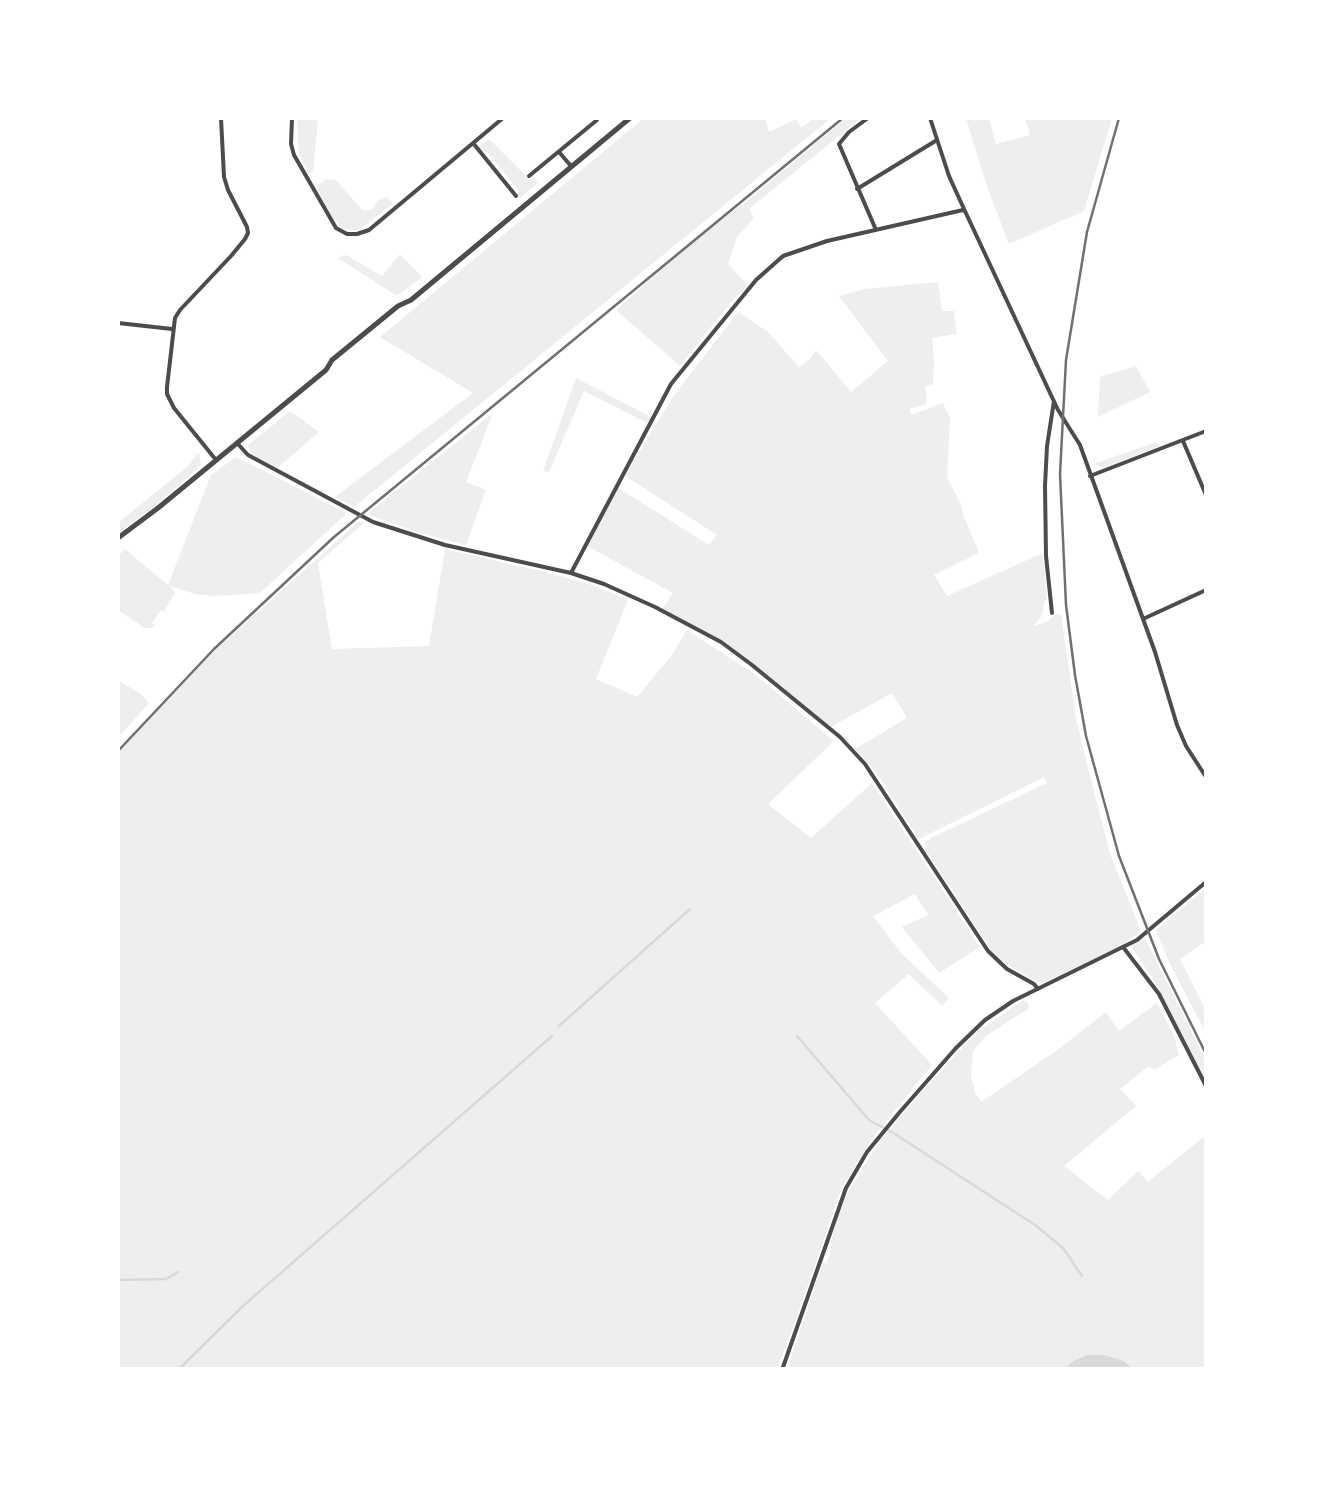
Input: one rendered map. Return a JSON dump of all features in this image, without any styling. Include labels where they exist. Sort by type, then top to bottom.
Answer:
[{"type":"street","points":[[216,460],[170,400],[167,387],[172,329],[180,310],[248,233],[224,177],[222,118]]},
{"type":"street","points":[[292,118],[294,156],[336,228],[347,234],[368,230],[503,118]]},
{"type":"street","points":[[118,538],[630,118]]},
{"type":"street","points":[[868,118],[840,141],[839,148],[876,230]]},
{"type":"street","points":[[930,118],[964,209],[1054,401],[1080,445],[1177,725],[1206,777]]},
{"type":"street","points":[[529,176],[597,120]]},
{"type":"street","points":[[857,189],[937,140]]},
{"type":"street","points":[[473,143],[516,196]]},
{"type":"street","points":[[559,152],[571,166]]},
{"type":"street","points":[[571,573],[671,384],[756,280],[784,256],[827,241],[964,209]]},
{"type":"street","points":[[118,323],[172,329]]},
{"type":"street","points":[[1052,613],[1046,556],[1046,486],[1054,401]]},
{"type":"street","points":[[1090,476],[1206,431]]},
{"type":"street","points":[[1183,441],[1206,495]]},
{"type":"street","points":[[237,443],[248,455],[389,528],[604,584],[720,642],[840,737],[865,764],[988,951],[1038,989]]},
{"type":"street","points":[[1143,619],[1206,590]]},
{"type":"street","points":[[782,1370],[846,1188],[898,1112],[985,1020],[1013,1001],[1146,933],[1206,882]]},
{"type":"street","points":[[1123,947],[1159,994],[1206,1086]]},
{"type":"shaded area","points":[[297,118],[318,118],[313,172],[309,174],[299,154]]},
{"type":"shaded area","points":[[644,118],[765,118],[769,132],[796,119],[801,128],[814,118],[831,118],[354,507],[335,497],[473,393],[380,337]]},
{"type":"shaded area","points":[[846,118],[861,118],[749,209],[754,218],[737,237],[728,264],[748,286],[680,366],[616,310],[694,240]]},
{"type":"shaded area","points":[[966,118],[989,118],[996,144],[1030,135],[1025,118],[1112,118],[1084,211],[1009,244]]},
{"type":"shaded area","points":[[490,140],[530,180],[534,178],[538,183],[520,198],[520,192],[487,152],[478,147]]},
{"type":"shaded area","points":[[326,179],[336,180],[362,210],[372,210],[377,201],[387,197],[393,204],[358,230],[343,229],[316,187]]},
{"type":"shaded area","points":[[400,254],[422,277],[397,296],[338,258],[346,255],[382,276]]},
{"type":"shaded area","points":[[938,282],[942,311],[954,311],[957,334],[932,338],[933,384],[925,386],[926,404],[909,409],[912,415],[943,403],[950,418],[947,477],[979,553],[934,575],[947,596],[1043,553],[1047,599],[1034,626],[1061,615],[1076,718],[1090,776],[1110,854],[1141,931],[1124,944],[1043,983],[1007,965],[991,950],[925,849],[926,842],[935,836],[1047,783],[1044,777],[919,839],[875,771],[855,749],[907,718],[892,693],[831,727],[722,641],[662,609],[673,593],[587,546],[618,488],[709,545],[717,535],[625,476],[672,398],[738,312],[767,331],[799,367],[816,350],[851,392],[888,361],[839,296],[865,289]]},
{"type":"shaded area","points":[[1136,366],[1150,392],[1098,417],[1100,377]]},
{"type":"shaded area","points":[[576,378],[651,417],[647,423],[584,391],[549,472],[543,471]]},
{"type":"shaded area","points":[[290,411],[319,432],[277,468],[251,454],[248,445]]},
{"type":"shaded area","points":[[493,413],[466,482],[486,490],[466,545],[367,514]]},
{"type":"shaded area","points":[[1156,442],[1160,446],[1103,468],[1094,464]]},
{"type":"shaded area","points":[[199,452],[201,465],[196,470],[118,533],[118,523],[187,467]]},
{"type":"shaded area","points":[[236,457],[347,513],[260,593],[214,596],[170,586],[175,592],[164,612],[161,610],[152,628],[145,628],[118,610],[118,556],[125,549],[168,585],[211,475]]},
{"type":"shaded area","points":[[359,521],[364,523],[318,563],[332,649],[429,646],[445,549],[557,575],[628,600],[596,679],[637,697],[687,630],[753,673],[834,741],[768,804],[811,838],[872,783],[980,947],[939,973],[902,927],[928,915],[915,894],[873,916],[901,953],[949,998],[942,1006],[909,974],[875,1003],[932,1065],[872,1139],[841,1190],[777,1369],[118,1369],[118,751],[201,663]]},
{"type":"shaded area","points":[[118,680],[149,703],[118,738]]},
{"type":"shaded area","points":[[1206,888],[1206,941],[1180,959],[1206,1011],[1206,1033],[1156,930]]},
{"type":"shaded area","points":[[1145,938],[1206,1061],[1206,1080],[1153,979],[1130,945]]},
{"type":"shaded area","points":[[1023,1000],[1029,1008],[986,1036],[973,1051],[971,1077],[981,1102],[1106,1012],[1119,1031],[1157,1003],[1174,1036],[1179,1055],[1154,1070],[1149,1066],[1120,1089],[1136,1106],[1064,1166],[1108,1200],[1138,1171],[1148,1182],[1206,1135],[1206,1369],[1133,1369],[1124,1361],[1104,1355],[1072,1362],[1064,1370],[787,1370],[823,1262],[826,1264],[831,1251],[838,1217],[867,1161],[922,1091],[977,1032]]},
{"type":"shaded area","points":[[1087,1355],[1124,1361],[1133,1369],[1064,1369]]},
{"type":"waterway","points":[[559,1026],[690,909]]},
{"type":"waterway","points":[[178,1370],[243,1306],[552,1036]]},
{"type":"waterway","points":[[797,1036],[869,1120],[1035,1225],[1063,1248],[1082,1276]]},
{"type":"waterway","points":[[118,1280],[166,1279],[178,1272]]},
{"type":"railway","points":[[118,751],[214,649],[334,537],[843,118]]},
{"type":"railway","points":[[1119,118],[1087,232],[1066,360],[1060,474],[1066,605],[1086,736],[1119,856],[1159,959],[1206,1054]]}]
